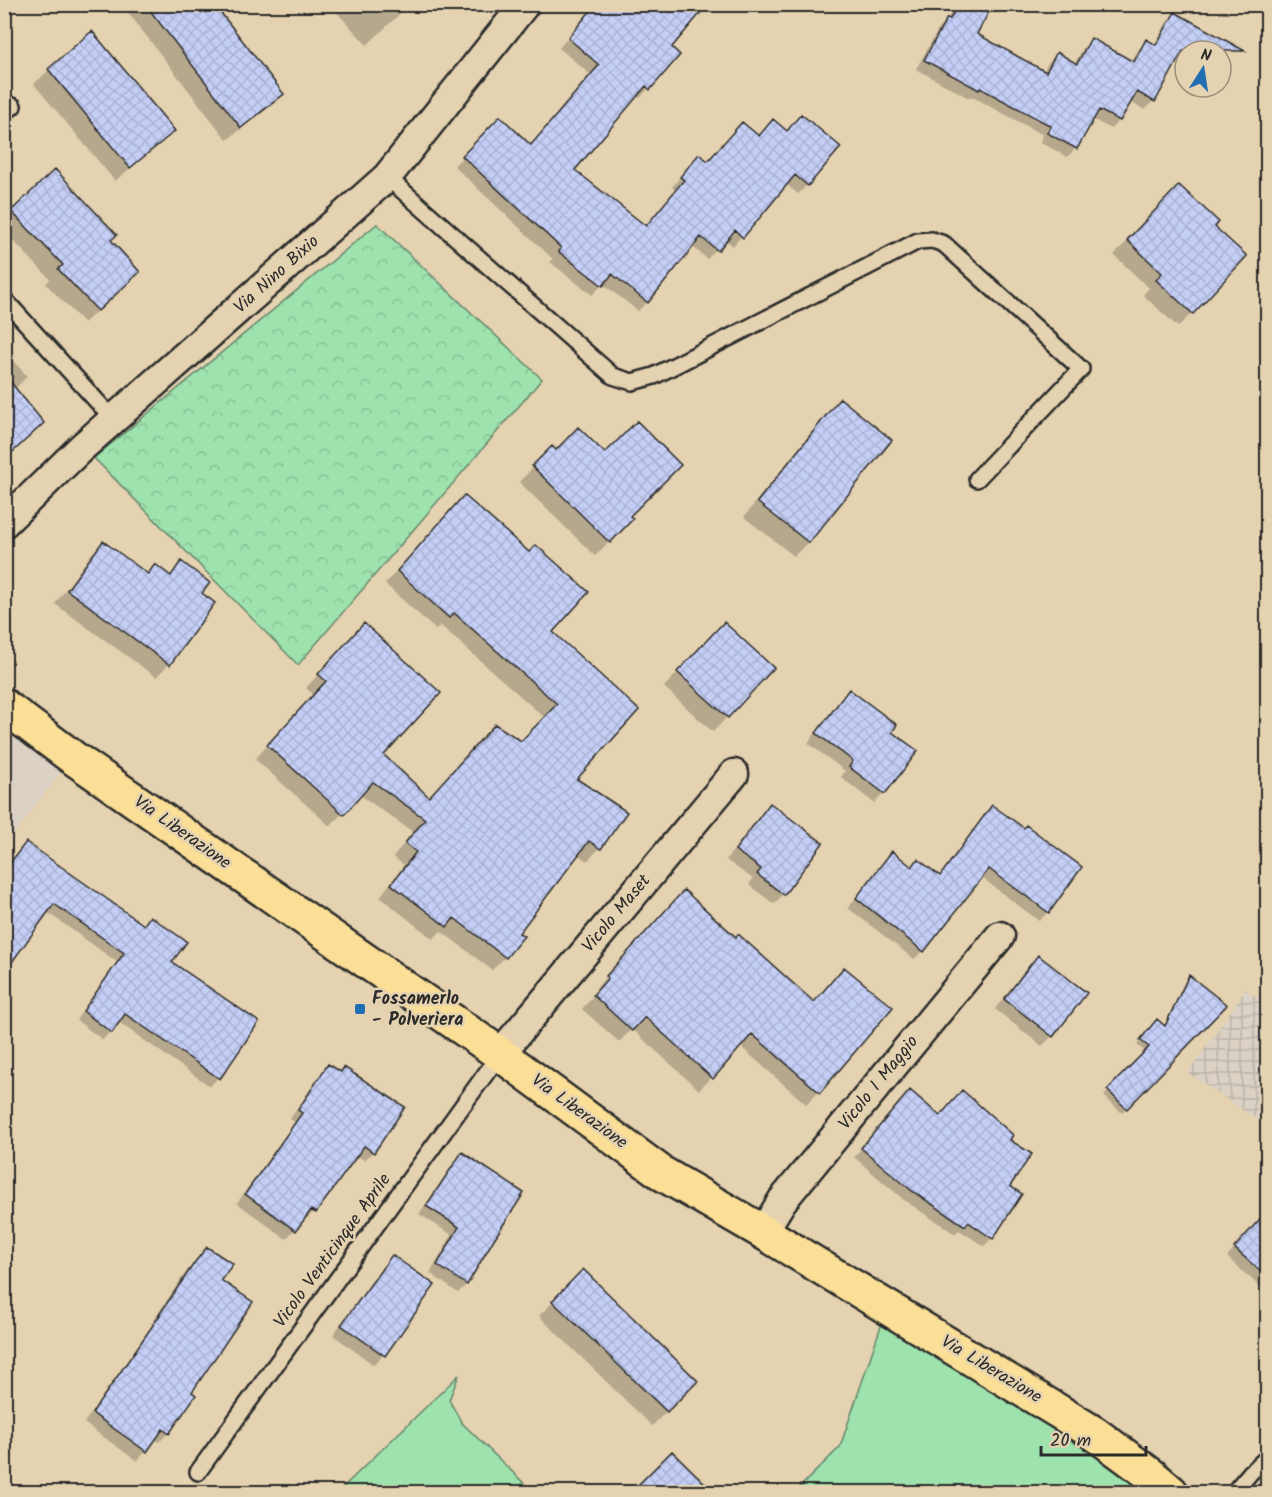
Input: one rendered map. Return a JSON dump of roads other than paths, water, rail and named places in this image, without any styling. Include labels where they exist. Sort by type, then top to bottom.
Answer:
[{"type":"main road","name":"Via Liberazione","points":[[4,706],[72,757],[500,1054],[663,1174],[1094,1432],[1171,1492]]},
{"type":"street","name":"Via Nino Bixio","points":[[4,523],[80,450],[387,177],[525,4]]},
{"type":"street","name":"Vicolo Maset","points":[[500,1054],[734,774]]},
{"type":"street","name":"Vicolo I Maggio","points":[[763,1232],[782,1201],[1000,936]]},
{"type":"lane","points":[[387,177],[613,376],[632,382],[654,376],[918,241],[932,240],[944,244],[1081,369],[977,479]]},
{"type":"lane","points":[[4,299],[114,420]]},
{"type":"lane","name":"Vicolo Venticinque Aprile","points":[[198,1472],[500,1054]]},
{"type":"lane","points":[[1234,1492],[1268,1457]]},
{"type":"place","name":"Fossamerlo - Polveriera","points":[[360,1009]]}]
